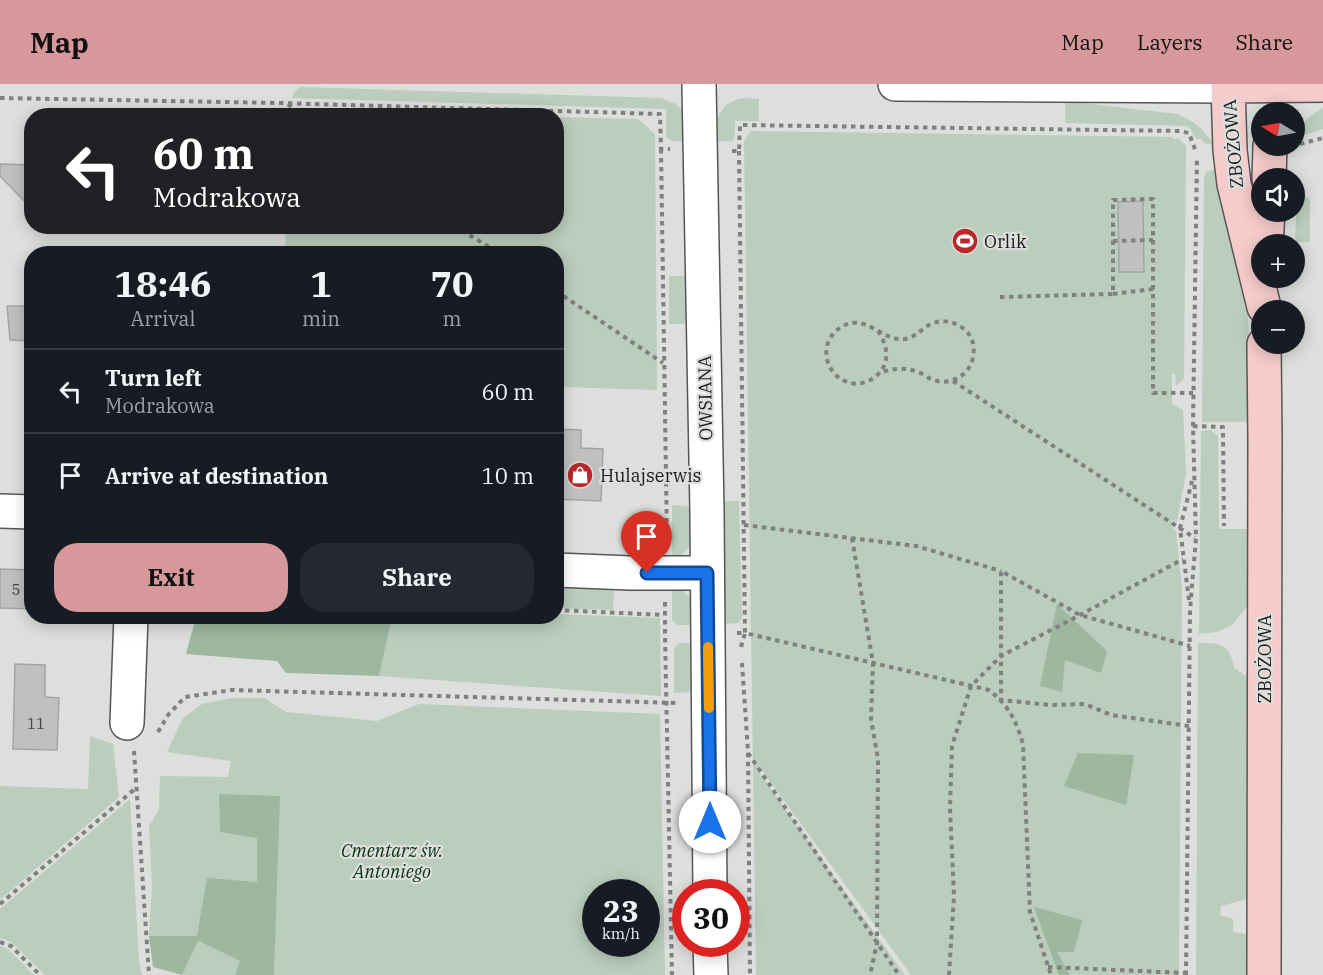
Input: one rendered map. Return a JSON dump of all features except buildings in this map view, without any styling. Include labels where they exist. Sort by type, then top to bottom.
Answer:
[{"type":"street","name":"OWSIANA","points":[[699,84],[710,879]]},
{"type":"street","points":[[895,84],[1228,86],[1270,99],[1323,85]]},
{"type":"street","name":"ZBOŻOWA","points":[[1228,86],[1230,150],[1234,184],[1264,298]]},
{"type":"street","name":"ZBOŻOWA","points":[[1264,354],[1264,975]]},
{"type":"street","points":[[0,511],[24,512]]},
{"type":"street","points":[[564,570],[707,573]]},
{"type":"street","points":[[130,730],[131,624]]},
{"type":"street","points":[[710,957],[711,975]]},
{"type":"path","points":[[0,98],[437,108]]},
{"type":"path","points":[[288,104],[292,108]]},
{"type":"path","points":[[564,111],[660,114],[661,149],[739,151]]},
{"type":"path","points":[[1048,967],[1186,974],[1190,610],[1196,538],[1193,393],[1197,152],[1189,133],[1185,131],[740,125],[745,633],[989,690],[1001,700],[1011,713],[1023,744],[1030,912],[1048,967],[1051,975]]},
{"type":"path","points":[[1305,142],[1323,138]]},
{"type":"path","points":[[1113,294],[1113,200],[1153,199],[1153,393],[1193,393]]},
{"type":"path","points":[[467,234],[488,246]]},
{"type":"path","points":[[1113,241],[1153,240]]},
{"type":"path","points":[[1000,297],[1113,294],[1153,289]]},
{"type":"path","points":[[564,296],[663,364]]},
{"type":"path","points":[[878,331],[883,339],[887,357],[879,373],[871,380],[861,383],[841,380],[828,364],[826,354],[832,334],[849,323],[860,322],[893,338],[904,339],[914,336],[932,324],[942,321],[951,322],[968,333],[974,351],[973,361],[968,369],[953,381],[933,380],[915,371],[902,368],[879,373]]},
{"type":"path","points":[[953,381],[1196,538]]},
{"type":"path","points":[[1193,426],[1223,427],[1224,526]]},
{"type":"path","points":[[1190,610],[1180,528],[1194,475]]},
{"type":"path","points":[[744,525],[916,546],[1001,571],[1080,615],[1190,646]]},
{"type":"path","points":[[852,538],[873,663],[871,719],[878,759],[877,943],[870,975]]},
{"type":"path","points":[[949,975],[954,896],[950,808],[952,746],[971,686],[1001,656],[1184,559]]},
{"type":"path","points":[[1001,571],[1001,700]]},
{"type":"path","points":[[564,610],[664,615]]},
{"type":"path","points":[[149,975],[130,730],[154,737],[168,715],[185,697],[232,690],[709,704]]},
{"type":"path","points":[[1001,700],[1050,705],[1085,704],[1112,715],[1189,726]]},
{"type":"path","points":[[748,752],[899,975]]},
{"type":"path","points":[[0,904],[136,787]]},
{"type":"path","points":[[0,942],[11,946],[40,975]]},
{"type":"green space","points":[[301,87],[661,98],[676,104],[684,112],[689,142],[672,141],[666,137],[666,109],[292,98],[294,92]]},
{"type":"green space","points":[[744,98],[759,99],[759,121],[735,121],[735,137],[732,141],[714,142],[715,126],[720,113],[729,103]]},
{"type":"green space","points":[[1065,101],[1177,114],[1197,126],[1213,143],[1206,144],[1201,139],[1196,139],[1190,128],[1186,126],[1065,123]]},
{"type":"green space","points":[[1323,108],[1323,129],[1305,135],[1305,121]]},
{"type":"green space","points":[[564,117],[638,119],[655,134],[657,390],[564,387],[564,246],[285,246],[286,234],[564,234]]},
{"type":"green space","points":[[751,131],[1172,137],[1175,140],[1178,138],[1186,146],[1184,379],[1176,386],[1175,374],[1172,374],[1172,404],[1183,410],[1186,473],[1177,522],[1172,520],[1172,528],[1176,531],[1182,588],[1179,975],[911,975],[759,766],[758,771],[905,975],[756,975],[744,141]]},
{"type":"green space","points":[[1223,169],[1248,309],[1251,422],[1202,422],[1204,177],[1207,172]]},
{"type":"green space","points":[[1305,196],[1310,199],[1310,242],[1305,242],[1305,234],[1295,234],[1296,222],[1305,222]]},
{"type":"green space","points":[[669,276],[687,278],[691,317],[683,324],[669,324]]},
{"type":"green space","points":[[1211,430],[1218,436],[1219,529],[1252,529],[1252,591],[1246,608],[1232,625],[1217,632],[1199,634],[1201,431]]},
{"type":"green space","points":[[739,501],[742,618],[738,623],[725,624],[720,620],[723,502]]},
{"type":"green space","points":[[672,505],[687,506],[692,509],[692,532],[686,551],[672,559]]},
{"type":"green space","points":[[564,585],[614,588],[613,610],[564,608]]},
{"type":"green space","points":[[672,587],[687,595],[692,602],[695,619],[690,625],[678,625],[672,621]]},
{"type":"green space","points":[[1057,604],[1107,651],[1101,673],[1065,660],[1062,692],[1040,686]]},
{"type":"green space","points":[[564,614],[660,618],[661,696],[379,676],[390,624],[564,624]]},
{"type":"green space","points":[[194,624],[390,624],[379,676],[286,673],[277,661],[186,654]]},
{"type":"green space","points":[[1253,633],[1247,899],[1221,906],[1220,915],[1233,919],[1233,932],[1247,934],[1247,975],[1196,975],[1198,643],[1223,647],[1230,654],[1234,668],[1246,676]]},
{"type":"green space","points":[[679,643],[689,643],[695,647],[695,688],[689,692],[674,693],[674,648]]},
{"type":"green space","name":"Cmentarz św. Antoniego","points":[[233,698],[264,698],[286,712],[377,721],[419,704],[660,714],[665,975],[274,975],[275,920],[257,838],[257,882],[197,937],[149,936],[152,885],[149,826],[159,809],[160,776],[228,777],[231,761],[167,752],[183,718],[202,704]]},
{"type":"green space","points":[[90,736],[113,744],[119,797],[0,900],[0,786],[88,789]]},
{"type":"green space","points":[[1078,753],[1134,755],[1126,805],[1064,786]]},
{"type":"green space","points":[[219,794],[280,796],[274,975],[235,975],[240,961],[198,941],[182,975],[153,967],[149,936],[197,936],[207,878],[257,882],[257,838],[220,832]]},
{"type":"green space","points":[[130,799],[139,962],[142,975],[45,975],[11,942],[0,938],[0,909]]},
{"type":"green space","points":[[1034,907],[1082,920],[1074,952],[1057,952],[1070,975],[1059,975]]},
{"type":"green space","points":[[197,941],[240,961],[235,975],[182,975]]},
{"type":"green space","points":[[0,946],[8,949],[34,975],[0,975]]},
{"type":"slow traffic","points":[[708,647],[709,708]]},
{"type":"place","name":"Orlik","points":[[965,241]]},
{"type":"place","name":"Hulajserwis","points":[[580,475]]},
{"type":"route","points":[[647,573],[707,573],[710,822]]}]
